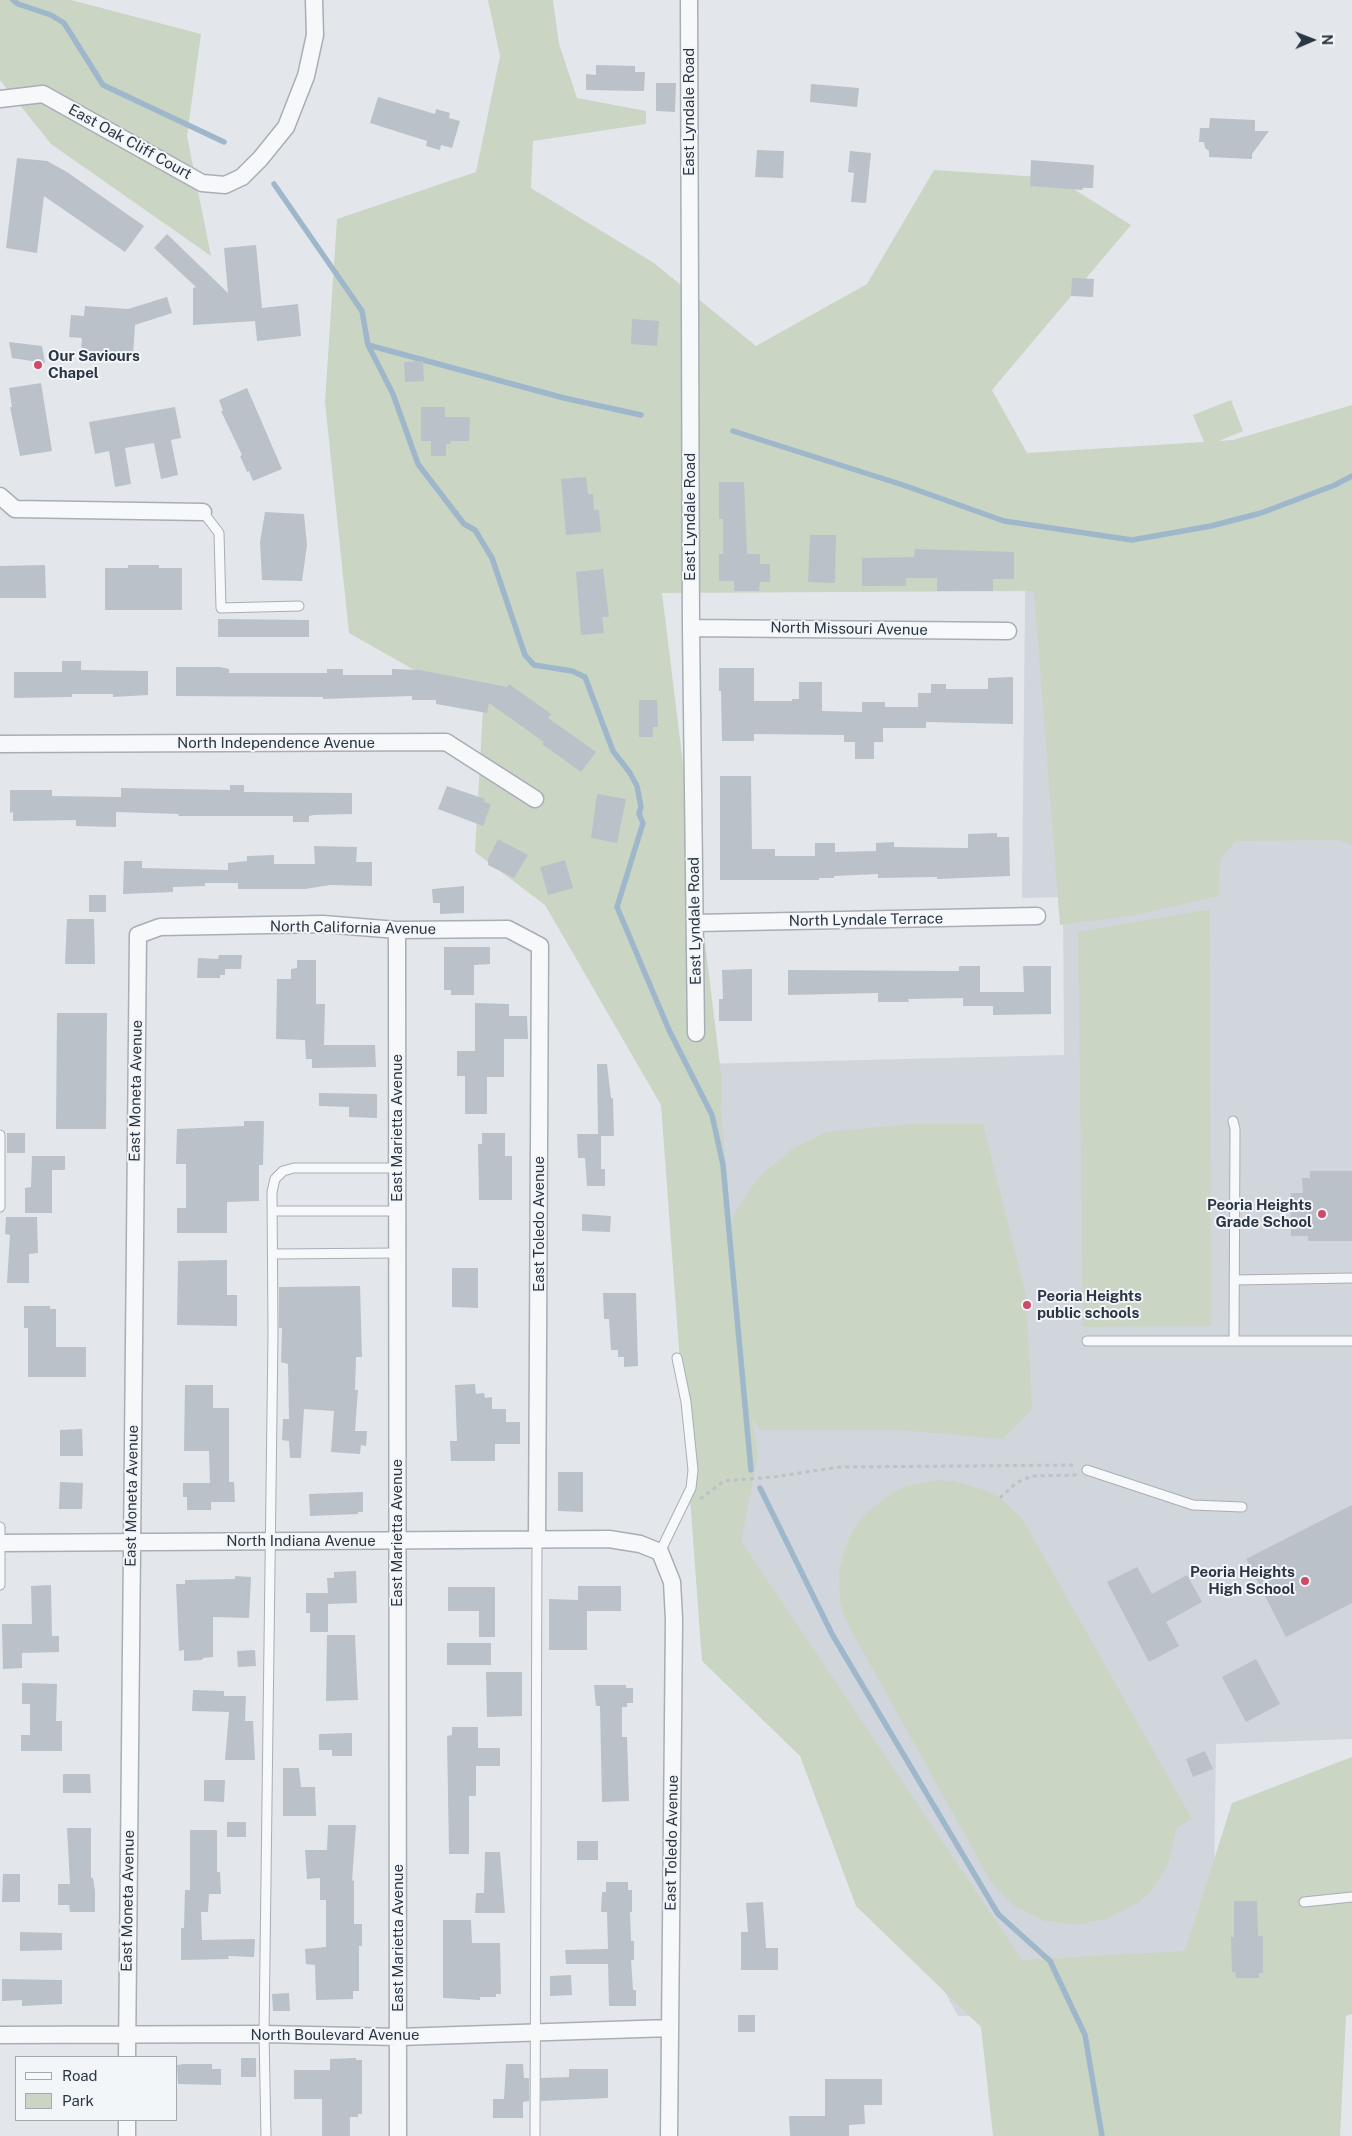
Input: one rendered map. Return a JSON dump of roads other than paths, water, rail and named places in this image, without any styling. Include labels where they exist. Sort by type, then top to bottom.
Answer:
[{"type":"street","name":"East Oak Cliff Court","points":[[0,99],[43,94],[202,183],[225,185],[242,177],[260,159],[286,127],[306,76],[315,35],[314,0]]},
{"type":"street","name":"East Lyndale Road","points":[[689,0],[691,628],[696,1033]]},
{"type":"street","points":[[0,496],[15,509],[203,512]]},
{"type":"street","name":"North Missouri Avenue","points":[[691,628],[1008,631]]},
{"type":"street","name":"North Independence Avenue","points":[[0,744],[446,742],[535,799]]},
{"type":"street","name":"North Lyndale Terrace","points":[[696,923],[1037,916]]},
{"type":"street","name":"North California Avenue","points":[[138,935],[160,927],[313,924],[397,930],[508,930]]},
{"type":"street","name":"East Marietta Avenue","points":[[397,930],[398,2136]]},
{"type":"street","name":"East Toledo Avenue","points":[[508,930],[540,946],[537,1539]]},
{"type":"street","name":"East Moneta Avenue","points":[[127,2056],[138,935]]},
{"type":"street","name":"North Indiana Avenue","points":[[0,1543],[609,1539],[640,1544],[660,1552]]},
{"type":"street","name":"East Toledo Avenue","points":[[660,1552],[672,1582],[674,1618],[669,2136]]},
{"type":"street","name":"North Boulevard Avenue","points":[[0,2035],[264,2034],[398,2036],[670,2028]]},
{"type":"street","points":[[127,2121],[127,2136]]},
{"type":"lane","points":[[203,512],[219,533],[221,608],[299,606]]},
{"type":"lane","points":[[1233,1121],[1235,1129],[1234,1341]]},
{"type":"lane","points":[[0,1135],[0,1207]]},
{"type":"lane","points":[[266,2136],[264,2034],[272,1212],[275,1179],[283,1171],[294,1168],[397,1168]]},
{"type":"lane","points":[[272,1212],[397,1211]]},
{"type":"lane","points":[[273,1254],[397,1253]]},
{"type":"lane","points":[[1235,1280],[1352,1278]]},
{"type":"lane","points":[[1087,1341],[1352,1341]]},
{"type":"lane","points":[[660,1552],[691,1488],[693,1470],[686,1402],[677,1358]]},
{"type":"lane","points":[[1087,1470],[1193,1505],[1242,1507]]},
{"type":"lane","points":[[0,1527],[0,1585]]},
{"type":"lane","points":[[535,2136],[537,1539]]},
{"type":"lane","points":[[1304,1902],[1352,1897]]},
{"type":"waterway","points":[[13,0],[18,4],[51,15],[64,23],[103,85],[224,142]]},
{"type":"waterway","points":[[274,184],[362,311],[368,345],[393,394],[418,464],[464,524],[475,530],[492,558],[525,655],[534,665],[572,671],[585,677],[613,751],[630,773],[637,786],[641,807],[639,814],[643,823],[617,907],[669,1030],[712,1115],[723,1165],[751,1470]]},
{"type":"waterway","points":[[368,345],[564,398],[641,415]]},
{"type":"waterway","points":[[733,431],[903,485],[1004,521],[1132,540],[1211,526],[1261,513],[1335,485],[1352,476]]},
{"type":"waterway","points":[[760,1488],[832,1634],[998,1914],[1050,1961],[1085,2035],[1102,2136]]},
{"type":"place","name":"Our Saviours Chapel","points":[[38,365]]},
{"type":"place","name":"Peoria Heights Grade School","points":[[1322,1214]]},
{"type":"place","name":"Peoria Heights public schools","points":[[1027,1305]]},
{"type":"place","name":"Peoria Heights High School","points":[[1305,1581]]}]
